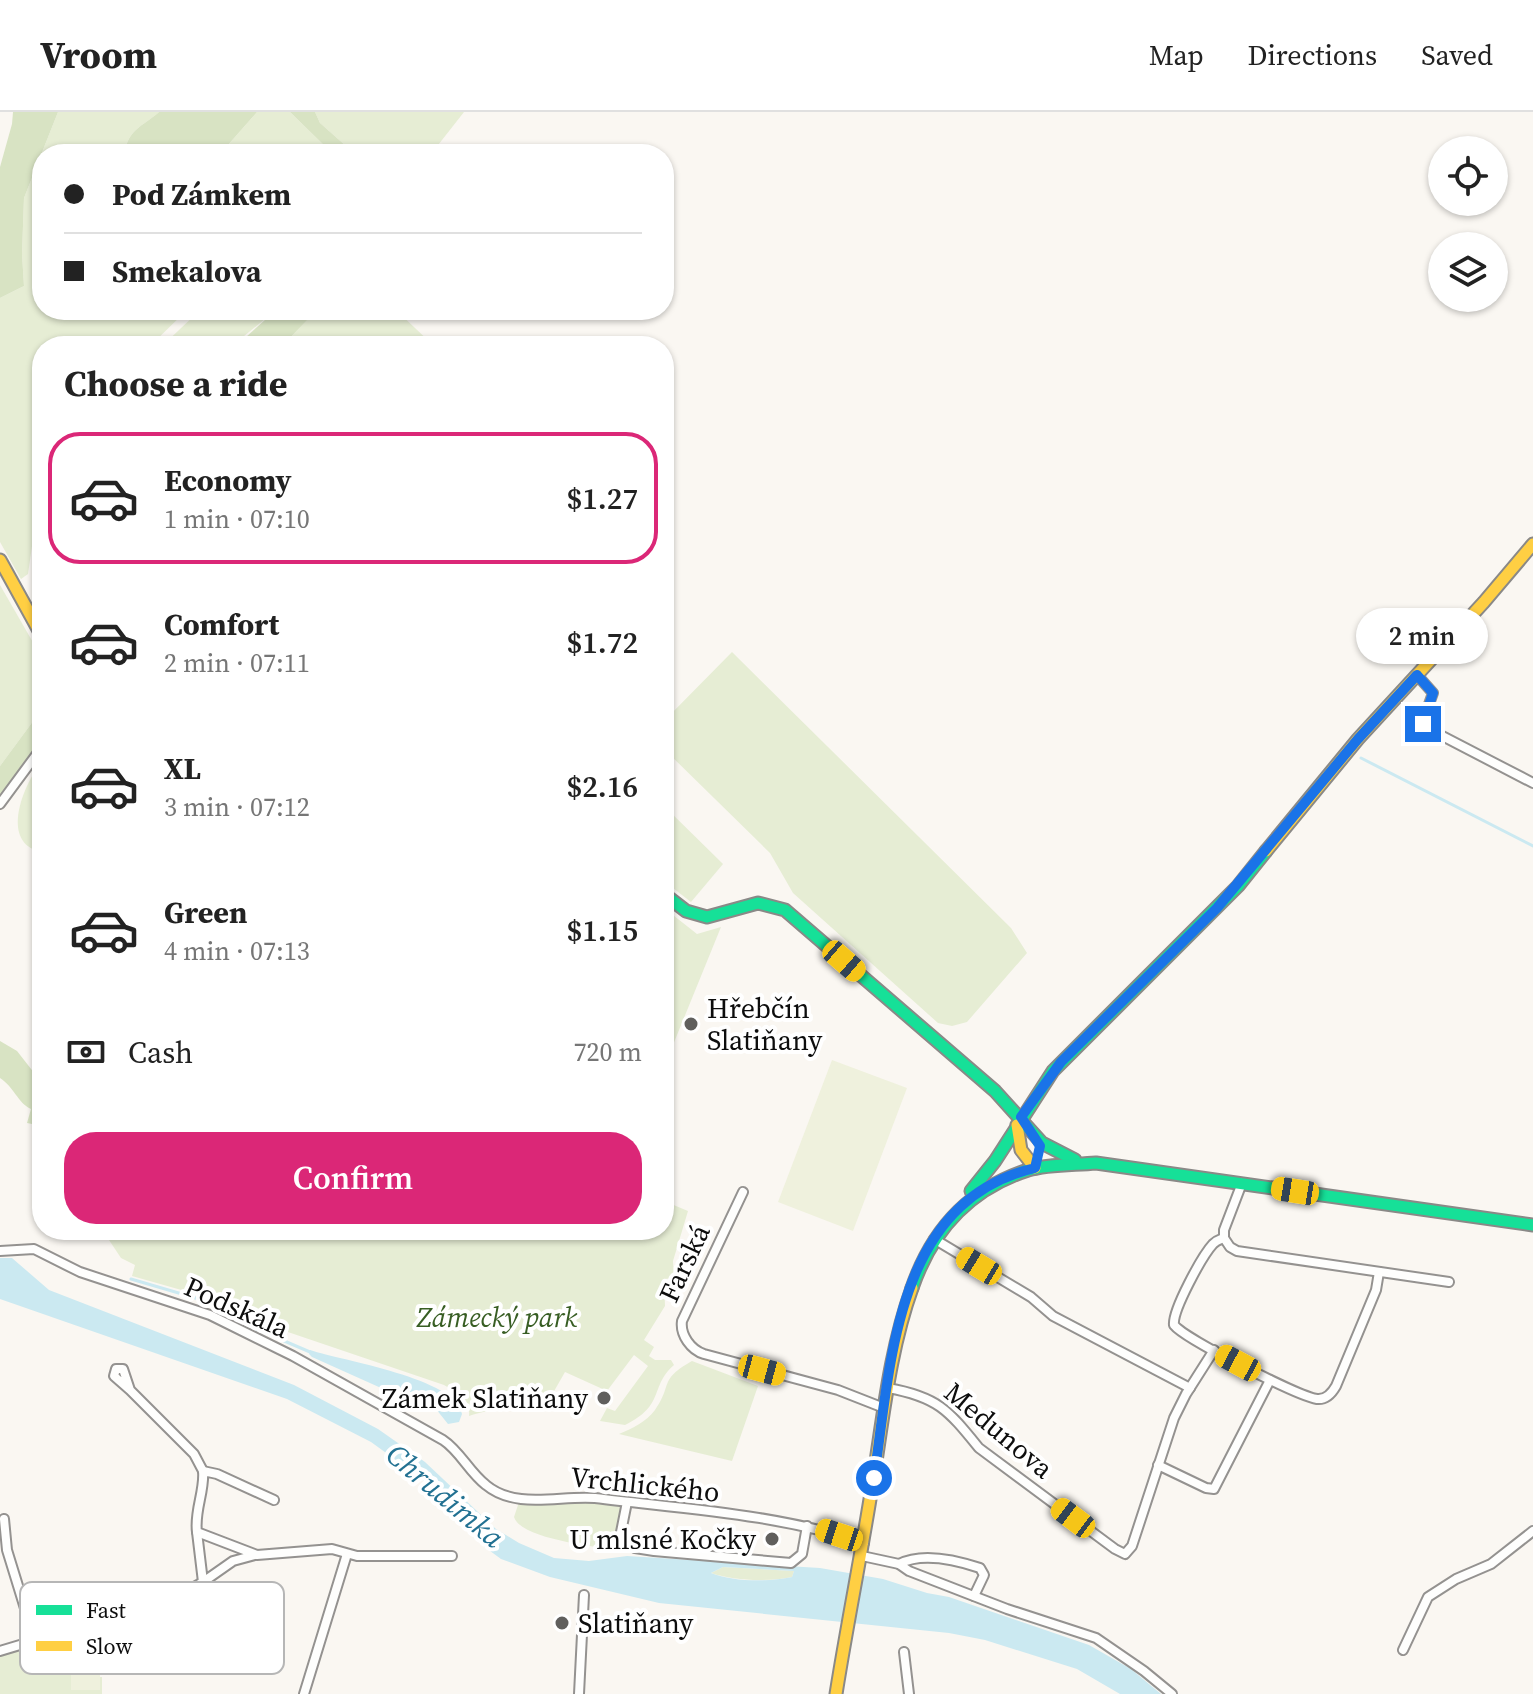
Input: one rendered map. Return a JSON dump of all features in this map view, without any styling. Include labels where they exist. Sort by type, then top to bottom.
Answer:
[{"type":"street","points":[[833,1694],[862,1553],[884,1408],[905,1298],[917,1268],[934,1239],[991,1167],[1061,1062],[1217,908],[1358,739],[1533,544]]},
{"type":"street","points":[[0,560],[32,618]]},
{"type":"street","points":[[1417,675],[1433,693],[1423,722],[1425,727],[1533,783]]},
{"type":"street","points":[[0,804],[32,761]]},
{"type":"street","points":[[674,902],[699,917],[725,914],[751,903],[766,903],[785,910],[988,1085],[1045,1146],[1062,1155],[1096,1163],[1533,1225]]},
{"type":"street","points":[[1019,1121],[1021,1150],[1035,1168]]},
{"type":"street","points":[[1035,1168],[1041,1150],[1036,1136]]},
{"type":"street","points":[[944,1225],[967,1201],[987,1186],[1010,1175],[1060,1163],[1096,1163]]},
{"type":"street","points":[[1242,1183],[1224,1230],[1224,1238],[1237,1251],[1449,1282]]},
{"type":"street","name":"Farská","points":[[743,1192],[697,1284],[681,1324],[696,1352],[838,1390],[884,1408]]},
{"type":"street","points":[[1224,1238],[1215,1242],[1208,1251],[1173,1321],[1184,1335],[1270,1380],[1315,1398],[1321,1399],[1331,1393],[1339,1382],[1376,1290],[1379,1272]]},
{"type":"street","points":[[934,1239],[1031,1297],[1053,1316],[1190,1388]]},
{"type":"street","name":"Podskála","points":[[0,1251],[34,1249],[80,1272],[210,1315],[305,1363],[443,1440]]},
{"type":"street","name":"Medunova","points":[[888,1388],[937,1402],[964,1427],[979,1448],[1124,1554],[1132,1546],[1174,1418],[1214,1350]]},
{"type":"street","points":[[1158,1465],[1214,1489],[1270,1380]]},
{"type":"street","points":[[130,1390],[194,1454],[203,1471],[196,1520],[203,1582],[233,1561],[257,1555],[329,1549],[347,1554],[452,1556]]},
{"type":"street","name":"Vrchlického","points":[[443,1440],[479,1479],[501,1495],[532,1499],[584,1497],[807,1526],[862,1553],[899,1564]]},
{"type":"street","points":[[203,1471],[217,1474],[274,1500]]},
{"type":"street","points":[[627,1502],[621,1532],[623,1541],[635,1548],[654,1551],[791,1563],[802,1554],[807,1526]]},
{"type":"street","points":[[4,1519],[7,1550],[20,1592]]},
{"type":"street","points":[[1403,1650],[1432,1594],[1491,1564],[1533,1531]]},
{"type":"street","points":[[197,1532],[257,1555]]},
{"type":"street","points":[[305,1690],[347,1554]]},
{"type":"street","points":[[899,1564],[923,1558],[977,1566],[983,1569],[984,1575],[974,1596]]},
{"type":"street","points":[[899,1564],[909,1571],[974,1596],[1096,1638],[1172,1694]]},
{"type":"street","points":[[579,1694],[584,1595]]},
{"type":"street","points":[[0,1651],[20,1645]]},
{"type":"street","points":[[904,1652],[909,1694]]},
{"type":"green space","points":[[13,112],[58,112],[45,144],[32,144],[32,178],[24,198],[24,286],[0,298],[0,167]]},
{"type":"green space","points":[[58,112],[159,112],[137,129],[126,144],[45,144]]},
{"type":"green space","points":[[159,112],[257,112],[229,144],[126,144],[137,129]]},
{"type":"green space","points":[[257,112],[290,112],[323,144],[229,144]]},
{"type":"green space","points":[[290,112],[315,112],[320,123],[344,144],[323,144]]},
{"type":"green space","points":[[315,112],[464,112],[439,144],[344,144],[320,123]]},
{"type":"green space","points":[[32,178],[32,320],[177,320],[160,336],[32,336],[32,546],[28,574],[21,579],[0,542],[0,298],[24,286],[24,198]]},
{"type":"green space","points":[[190,320],[264,320],[244,336],[173,336]]},
{"type":"green space","points":[[265,320],[307,320],[292,336],[247,336]]},
{"type":"green space","points":[[307,320],[407,320],[423,336],[292,336]]},
{"type":"green space","points":[[0,585],[32,641],[32,723],[0,766]]},
{"type":"green space","points":[[732,652],[1011,928],[1027,953],[967,1022],[952,1026],[938,1023],[793,893],[770,853],[674,759],[674,711]]},
{"type":"green space","points":[[32,723],[32,754],[0,797],[0,766]]},
{"type":"green space","points":[[32,776],[32,848],[21,838],[18,827],[18,814]]},
{"type":"green space","points":[[674,816],[723,864],[691,902],[674,889]]},
{"type":"green space","points":[[674,916],[697,934],[721,927],[674,1042]]},
{"type":"green space","points":[[0,1041],[17,1051],[32,1070],[32,1124],[27,1123],[31,1109],[0,1078]]},
{"type":"green space","points":[[832,1060],[907,1088],[853,1231],[778,1202]]},
{"type":"green space","name":"Zámecký park","points":[[674,1205],[688,1211],[673,1261],[674,1278],[664,1279],[665,1306],[644,1340],[654,1347],[649,1356],[655,1360],[671,1360],[674,1365],[666,1373],[652,1403],[638,1418],[625,1425],[600,1421],[607,1408],[615,1411],[648,1366],[634,1355],[607,1391],[565,1372],[545,1407],[537,1405],[536,1412],[512,1408],[469,1416],[466,1401],[444,1385],[247,1318],[199,1295],[132,1276],[135,1265],[121,1258],[109,1240],[674,1240]]},
{"type":"green space","points":[[692,1361],[758,1386],[732,1461],[619,1434],[651,1414],[670,1378]]},
{"type":"green space","points":[[595,1500],[621,1504],[615,1550],[543,1536],[519,1525],[514,1517],[519,1502]]},
{"type":"green space","points":[[723,1567],[794,1571],[792,1577],[762,1580],[711,1573]]},
{"type":"green space","points":[[20,1650],[20,1674],[71,1674],[71,1689],[99,1690],[102,1677],[102,1694],[0,1694],[0,1656]]},
{"type":"green space","points":[[71,1674],[100,1674],[100,1690],[71,1690]]},
{"type":"water","name":"Chrudimka","points":[[0,1258],[12,1258],[49,1290],[294,1385],[378,1429],[425,1462],[496,1529],[554,1558],[589,1561],[627,1556],[820,1568],[883,1579],[949,1597],[1089,1645],[1131,1669],[1161,1694],[1120,1694],[1077,1669],[985,1640],[949,1633],[659,1603],[550,1577],[501,1559],[482,1545],[422,1479],[371,1442],[287,1399],[0,1299]],"holes":[[[723,1567],[794,1571],[792,1577],[773,1580],[740,1580],[711,1573]]]},
{"type":"water","points":[[310,1350],[396,1373],[440,1390],[455,1401],[462,1414],[459,1422],[448,1424],[436,1409],[410,1401],[312,1357]]},
{"type":"waterway","points":[[1361,758],[1533,846]]},
{"type":"waterway","points":[[131,1279],[199,1299],[254,1328],[310,1352]]},
{"type":"traffic: fast","points":[[971,1191],[995,1161],[1053,1071],[1238,886],[1266,851]]},
{"type":"traffic: fast","points":[[674,902],[686,911],[707,917],[758,903],[785,910],[995,1091],[1042,1143],[1075,1160]]},
{"type":"traffic: fast","points":[[912,1288],[920,1267],[942,1230],[971,1200],[1007,1178],[1028,1170],[1053,1166],[1096,1163],[1533,1225]]},
{"type":"traffic: slow","points":[[1266,851],[1358,739],[1533,544]]},
{"type":"traffic: slow","points":[[0,560],[32,618]]},
{"type":"traffic: slow","points":[[1017,1125],[1021,1150],[1035,1168]]},
{"type":"traffic: slow","points":[[836,1694],[892,1361],[912,1288]]},
{"type":"place","name":"Hřebčín Slatiňany","points":[[691,1024]]},
{"type":"place","name":"Zámek Slatiňany","points":[[604,1398]]},
{"type":"place","name":"U mlsné Kočky","points":[[772,1539]]},
{"type":"place","name":"Slatiňany","points":[[562,1623]]},
{"type":"route","points":[[874,1478],[896,1336],[912,1280],[934,1239],[958,1209],[998,1180],[1035,1168],[1040,1146],[1021,1117],[1043,1083],[1069,1053],[1238,886],[1358,739],[1417,675],[1433,693],[1423,724]]}]
